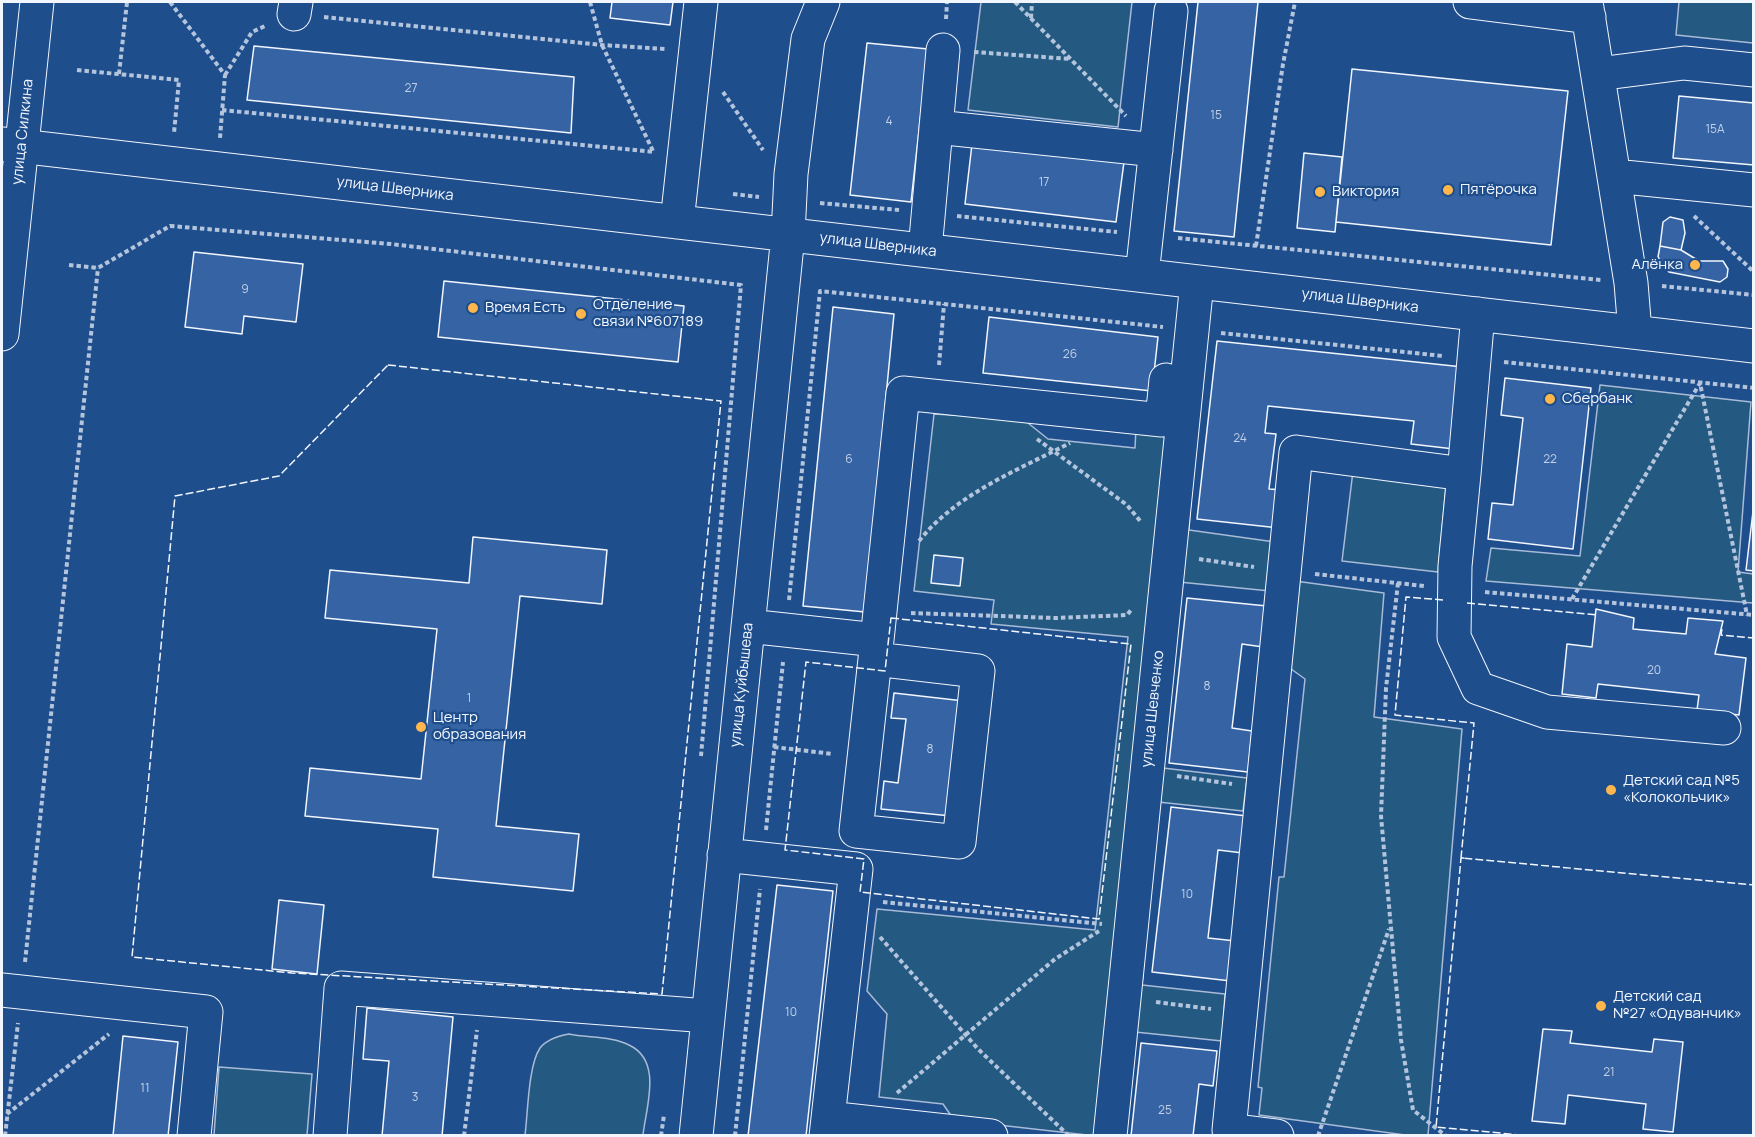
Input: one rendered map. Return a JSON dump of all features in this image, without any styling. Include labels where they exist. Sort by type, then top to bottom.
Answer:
[{"type":"street","name":"улица Силкина","points":[[2,334],[12,145],[38,2]]},
{"type":"street","points":[[677,222],[681,189],[669,154],[696,51],[701,2]]},
{"type":"street","name":"улица Куйбышева","points":[[696,1136],[788,235],[790,195],[808,39],[823,2]]},
{"type":"street","points":[[1470,2],[1587,9],[1631,283],[1635,332]]},
{"type":"street","points":[[1143,275],[1172,11]]},
{"type":"street","points":[[925,250],[943,50]]},
{"type":"street","points":[[1598,74],[1684,63],[1754,70]]},
{"type":"street","points":[[936,127],[1156,150]]},
{"type":"street","name":"улица Шверника","points":[[12,145],[1754,346]]},
{"type":"street","points":[[1614,176],[1754,190]]},
{"type":"street","name":"улица Шевченко","points":[[1110,1136],[1169,555],[1182,329],[1187,281]]},
{"type":"street","points":[[1478,314],[1454,589],[1454,637],[1478,688],[1547,712],[1724,728]]},
{"type":"street","points":[[748,626],[877,637],[978,670],[959,842],[856,831],[877,637],[903,393],[1162,420],[1182,329]]},
{"type":"street","points":[[1277,1136],[1229,1130],[1296,452],[1464,474]]},
{"type":"street","points":[[724,855],[856,870],[827,1127],[874,1123],[991,1136]]},
{"type":"street","points":[[330,1136],[341,988],[708,1016]]},
{"type":"street","points":[[11,991],[206,1012],[194,1136]]},
{"type":"path","points":[[119,74],[128,2]]},
{"type":"path","points":[[170,2],[225,75]]},
{"type":"path","points":[[590,2],[602,45],[669,154]]},
{"type":"path","points":[[946,17],[947,2]]},
{"type":"path","points":[[1015,2],[1122,110]]},
{"type":"path","points":[[1031,18],[1032,2]]},
{"type":"path","points":[[1256,246],[1283,64],[1295,2]]},
{"type":"path","points":[[220,143],[225,75],[252,32],[295,8],[602,45],[696,51],[790,195]]},
{"type":"path","points":[[986,53],[1072,59]]},
{"type":"path","points":[[77,70],[179,80],[173,138]]},
{"type":"path","points":[[222,110],[669,154]]},
{"type":"path","points":[[1656,180],[1754,272]]},
{"type":"path","points":[[681,189],[790,195],[928,213],[1754,295]]},
{"type":"path","points":[[69,265],[98,268],[170,226],[391,244],[741,285],[700,757]]},
{"type":"path","points":[[5,1136],[8,1114],[11,991],[98,268]]},
{"type":"path","points":[[735,1136],[820,291],[1754,388]]},
{"type":"path","points":[[937,396],[944,304]]},
{"type":"path","points":[[1571,599],[1700,383]]},
{"type":"path","points":[[1700,383],[1747,615]]},
{"type":"path","points":[[1035,438],[1127,505],[1169,555],[1284,571],[1454,589],[1754,615]]},
{"type":"path","points":[[914,548],[927,531],[972,495],[1072,442]]},
{"type":"path","points":[[1398,583],[1386,688],[1381,816],[1389,929],[1401,1040],[1413,1110],[1446,1136]]},
{"type":"path","points":[[877,637],[953,612],[1056,618],[1127,615],[1134,607]]},
{"type":"path","points":[[774,747],[864,757]]},
{"type":"path","points":[[1147,772],[1263,788]]},
{"type":"path","points":[[852,902],[965,1035],[1069,1136]]},
{"type":"path","points":[[852,902],[1109,925],[1055,959],[886,1103],[874,1123]]},
{"type":"path","points":[[1318,1136],[1389,929]]},
{"type":"path","points":[[1124,998],[1241,1013]]},
{"type":"path","points":[[464,1136],[480,999]]},
{"type":"path","points":[[8,1114],[145,1005]]},
{"type":"path","points":[[661,1136],[666,1104]]},
{"type":"shaded area","points":[[981,2],[1132,2],[1118,127],[968,110]]},
{"type":"shaded area","points":[[1679,2],[1753,2],[1753,43],[1676,35]]},
{"type":"shaded area","points":[[1176,339],[1192,480],[1189,530],[1275,542],[1270,591],[1179,582],[1163,768],[1247,778],[1243,811],[1158,802],[1142,985],[1225,994],[1222,1041],[1135,1032],[1124,1135],[1087,1135],[954,1120],[943,1104],[879,1097],[887,1014],[867,991],[877,909],[1095,930],[1128,637],[991,624],[994,600],[914,591],[934,414],[1023,419],[1048,439],[1135,448],[1136,428],[1162,429]]},
{"type":"shaded area","points":[[1600,385],[1751,402],[1738,572],[1753,574],[1753,603],[1486,581],[1491,548],[1580,556]]},
{"type":"shaded area","points":[[1353,471],[1446,486],[1438,572],[1342,561]]},
{"type":"shaded area","points":[[1295,581],[1384,593],[1374,717],[1462,729],[1428,1135],[1405,1135],[1259,1115],[1262,1088],[1258,1087],[1279,877],[1284,877],[1305,679],[1287,666]]},
{"type":"shaded area","points":[[569,1034],[615,1040],[639,1052],[646,1062],[650,1086],[643,1135],[525,1135],[531,1078],[536,1056],[546,1042]]},
{"type":"shaded area","points":[[219,1067],[312,1074],[307,1135],[214,1135]]},
{"type":"building","points":[[612,2],[673,2],[670,25],[610,18]]},
{"type":"building","points":[[1198,2],[1258,2],[1234,237],[1174,231]]},
{"type":"building","points":[[867,43],[928,49],[911,202],[850,195]]},
{"type":"building","points":[[254,46],[574,77],[571,133],[247,100]]},
{"type":"building","name":"Пятёрочка","points":[[1352,69],[1568,91],[1551,245],[1336,222]]},
{"type":"building","points":[[1679,96],[1754,103],[1754,165],[1673,158]]},
{"type":"building","points":[[972,144],[1124,162],[1116,222],[965,204]]},
{"type":"building","name":"Виктория","points":[[1304,153],[1342,157],[1335,232],[1297,228]]},
{"type":"building","points":[[1670,217],[1683,220],[1685,233],[1681,250],[1660,246],[1663,222]]},
{"type":"building","name":"Алёнка","points":[[1660,246],[1681,250],[1699,261],[1723,261],[1728,269],[1727,277],[1720,282],[1669,272],[1658,257]]},
{"type":"building","points":[[194,252],[303,264],[296,322],[244,316],[242,334],[185,327]]},
{"type":"building","points":[[444,281],[684,306],[678,362],[438,337]]},
{"type":"building","points":[[833,307],[894,314],[865,612],[803,606]]},
{"type":"building","points":[[989,317],[1158,337],[1152,391],[983,373]]},
{"type":"building","points":[[1217,341],[1463,367],[1454,449],[1411,444],[1414,421],[1268,406],[1265,433],[1276,434],[1269,489],[1283,490],[1279,528],[1197,519]]},
{"type":"building","points":[[1505,378],[1591,388],[1573,549],[1488,539],[1492,503],[1513,505],[1523,418],[1501,415]]},
{"type":"building","points":[[1754,503],[1754,571],[1746,570]]},
{"type":"building","points":[[473,537],[607,550],[602,604],[520,596],[496,826],[579,834],[573,891],[433,877],[438,829],[305,816],[310,768],[421,779],[437,629],[325,618],[330,570],[469,583]]},
{"type":"building","points":[[934,555],[963,558],[960,586],[931,583]]},
{"type":"building","points":[[1187,598],[1267,606],[1263,647],[1242,644],[1232,728],[1252,731],[1248,772],[1169,763]]},
{"type":"building","points":[[1596,609],[1634,618],[1633,629],[1686,634],[1688,618],[1723,621],[1715,654],[1746,658],[1739,715],[1697,710],[1699,695],[1598,684],[1596,698],[1562,694],[1567,644],[1592,647]]},
{"type":"building","points":[[894,693],[964,701],[951,816],[881,809],[884,781],[898,783],[906,719],[891,718]]},
{"type":"building","points":[[1171,807],[1247,816],[1243,853],[1218,850],[1208,938],[1236,941],[1231,981],[1152,972]]},
{"type":"building","points":[[777,885],[833,891],[806,1136],[748,1136]]},
{"type":"building","points":[[279,900],[324,905],[317,974],[272,969]]},
{"type":"building","points":[[367,1008],[453,1017],[442,1136],[382,1136],[389,1061],[363,1059]]},
{"type":"building","points":[[1543,1029],[1572,1031],[1570,1043],[1652,1052],[1654,1039],[1683,1042],[1673,1132],[1643,1129],[1646,1104],[1568,1095],[1565,1124],[1532,1121]]},
{"type":"building","points":[[123,1036],[178,1042],[168,1136],[113,1136]]},
{"type":"building","points":[[1141,1043],[1217,1051],[1213,1086],[1199,1084],[1193,1136],[1131,1136]]},
{"type":"fence","points":[[388,365],[721,401],[662,994],[292,973],[132,957],[175,496],[279,476],[388,365]]},
{"type":"fence","points":[[1443,600],[1406,597],[1395,715],[1474,723],[1461,858],[1754,885]]},
{"type":"fence","points":[[1467,603],[1598,615]]},
{"type":"fence","points":[[891,618],[1131,644],[1099,919],[860,892],[864,859],[785,850],[806,662],[885,671],[891,618]]},
{"type":"fence","points":[[1722,629],[1721,635],[1754,638]]},
{"type":"fence","points":[[1464,858],[1461,858],[1436,1127],[1531,1136]]},
{"type":"place","name":"Пятёрочка","points":[[1448,190]]},
{"type":"place","name":"Виктория","points":[[1320,192]]},
{"type":"place","name":"Алёнка","points":[[1695,265]]},
{"type":"place","name":"Время Есть","points":[[473,308]]},
{"type":"place","name":"Отделение связи №607189","points":[[581,314]]},
{"type":"place","name":"Сбербанк","points":[[1550,399]]},
{"type":"place","name":"Центр образования","points":[[421,727]]},
{"type":"place","name":"Детский сад №5 «Колокольчик»","points":[[1611,790]]},
{"type":"place","name":"Детский сад №27 «Одуванчик»","points":[[1601,1006]]}]
